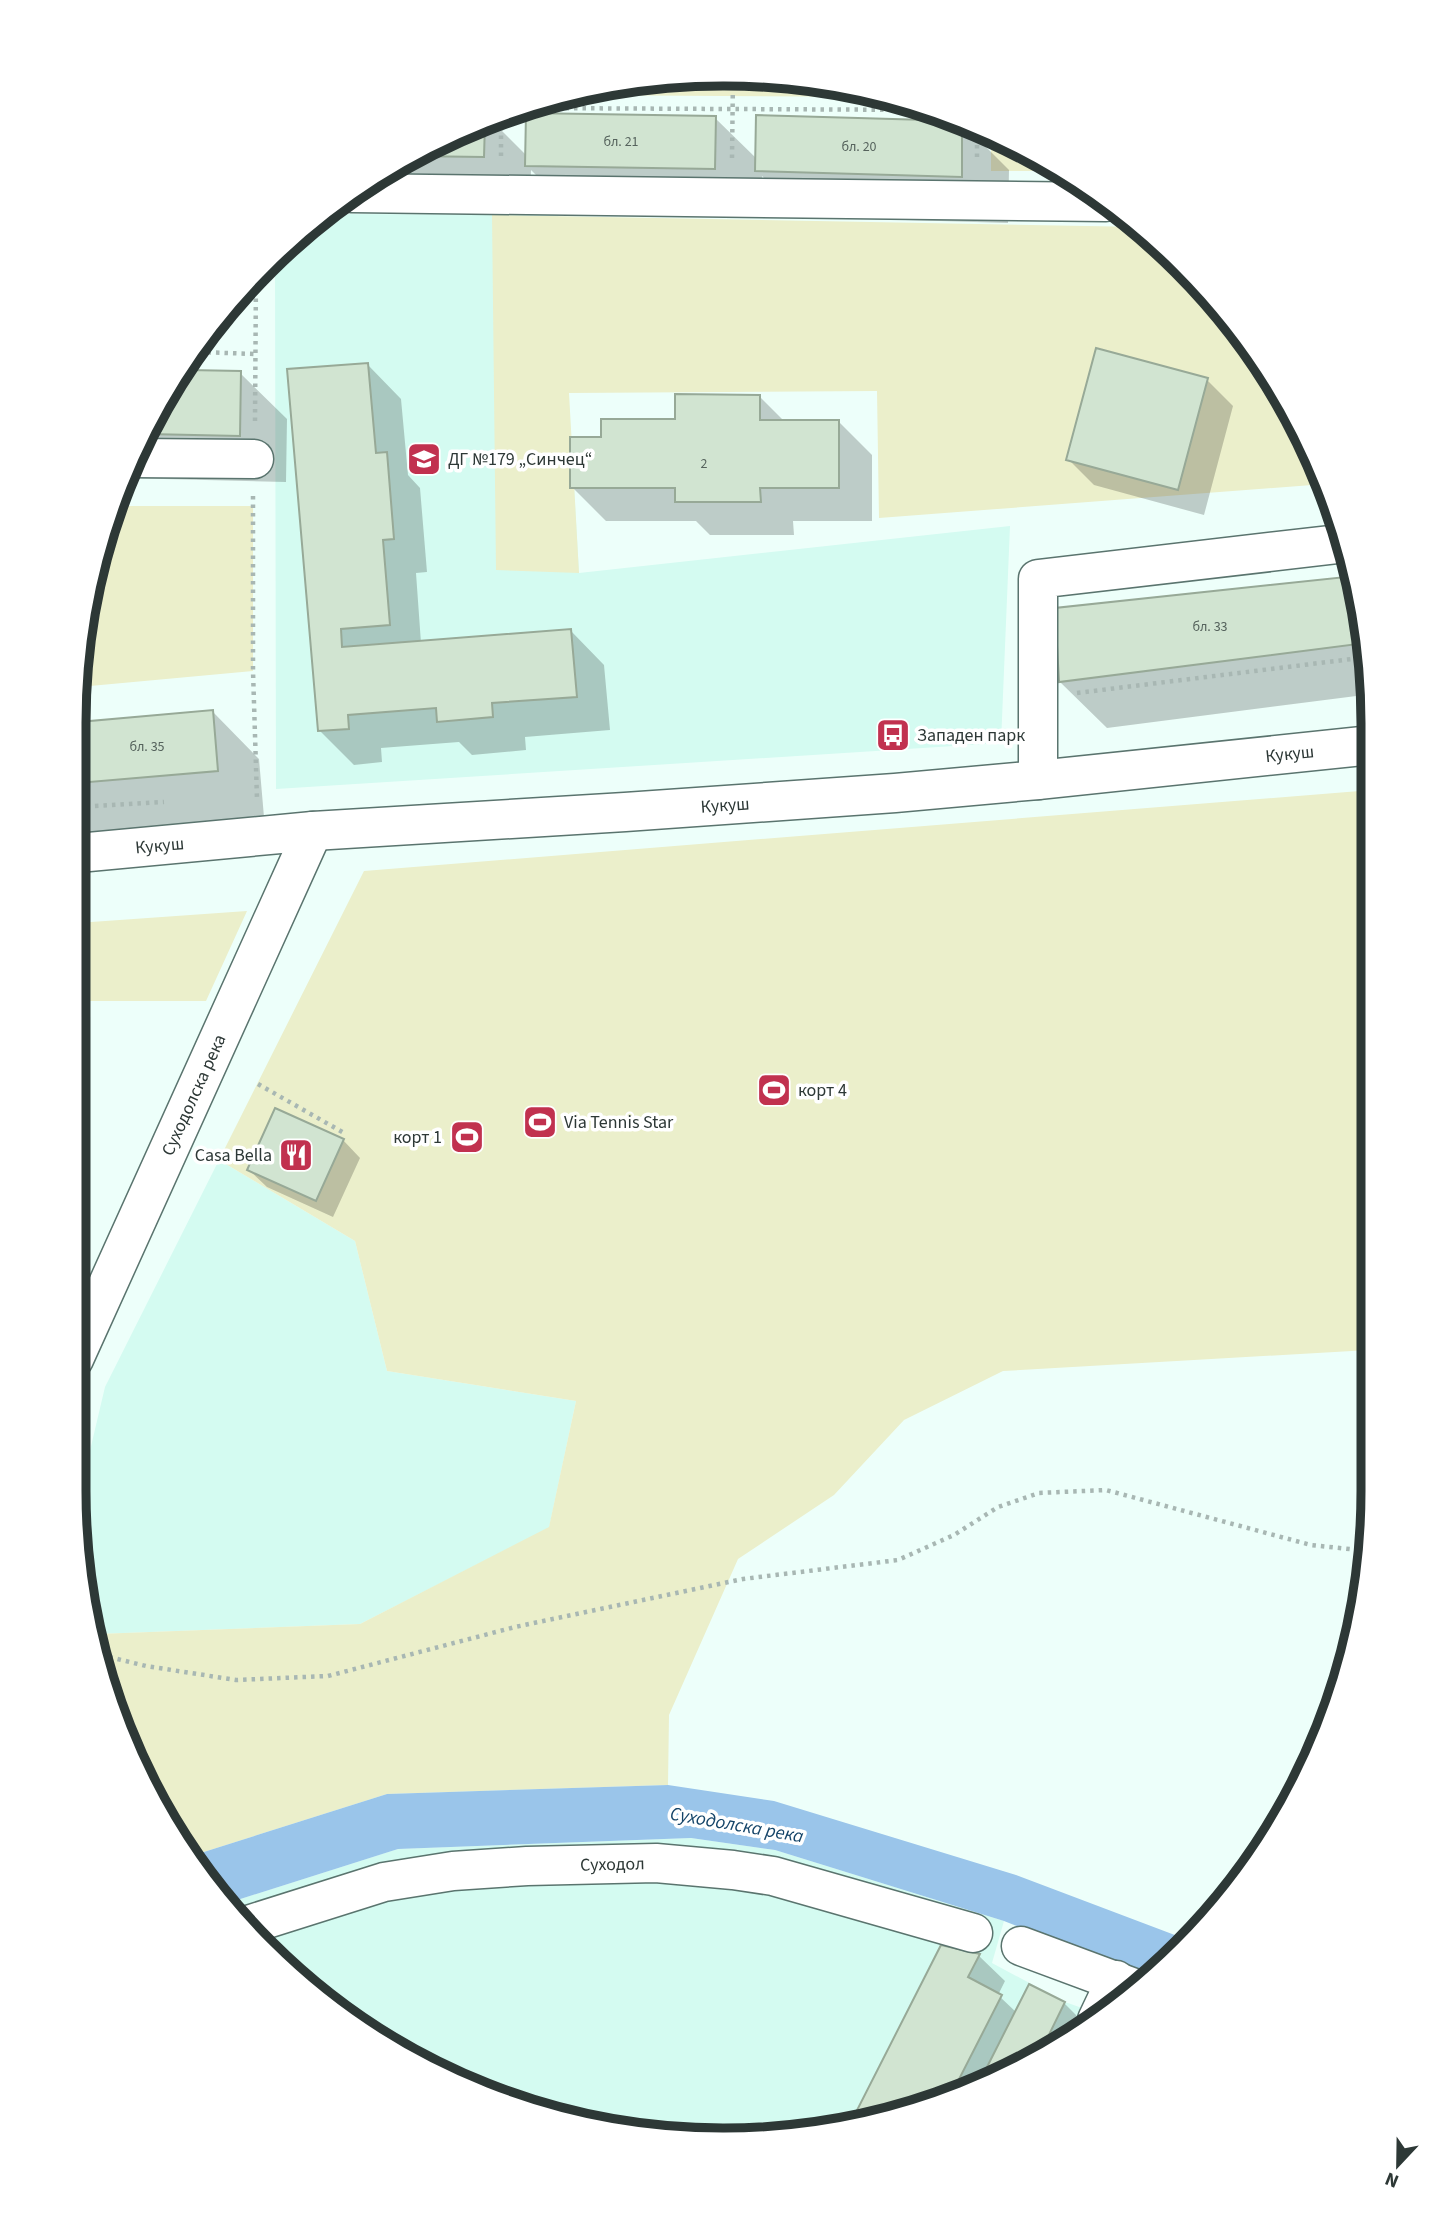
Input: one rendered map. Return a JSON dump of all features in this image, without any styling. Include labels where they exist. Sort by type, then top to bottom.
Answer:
[{"type":"street","points":[[369,193],[1090,202]]},
{"type":"street","points":[[144,458],[254,459]]},
{"type":"street","points":[[1038,780],[1038,579],[1335,544]]},
{"type":"street","name":"Кукуш","points":[[86,852],[313,831],[638,811],[1038,780],[1361,746]]},
{"type":"street","name":"Суходолска река","points":[[86,1332],[313,831]]},
{"type":"street","name":"Суходол","points":[[255,1923],[384,1882],[453,1871],[656,1863],[773,1876],[973,1933]]},
{"type":"street","points":[[1021,1945],[1125,1984]]},
{"type":"path","points":[[732,198],[733,86]]},
{"type":"path","points":[[554,108],[898,110]]},
{"type":"path","points":[[256,291],[253,671],[258,836]]},
{"type":"path","points":[[205,352],[255,354]]},
{"type":"path","points":[[1038,698],[1358,658]]},
{"type":"path","points":[[258,1084],[344,1133]]},
{"type":"path","points":[[107,1657],[146,1666],[236,1680],[328,1676],[515,1627],[743,1579],[898,1560],[954,1535],[998,1507],[1039,1493],[1106,1490],[1311,1545],[1358,1550]]},
{"type":"shaded area","points":[[724,86],[765,87],[840,97],[615,95],[682,87]]},
{"type":"shaded area","points":[[991,145],[1042,171],[991,171]]},
{"type":"shaded area","name":"ДГ №179 „Синчец“","points":[[340,214],[558,215],[579,573],[1010,526],[1001,743],[276,789],[275,271]]},
{"type":"shaded area","points":[[492,215],[1123,227],[1174,273],[1229,335],[1276,405],[1315,485],[879,518],[877,391],[569,393],[579,573],[496,570]]},
{"type":"shaded area","points":[[125,506],[253,506],[253,671],[87,686],[98,599],[107,558]]},
{"type":"shaded area","points":[[1361,791],[1361,1350],[1003,1371],[904,1420],[834,1495],[738,1559],[669,1715],[668,1785],[387,1794],[199,1853],[171,1809],[134,1735],[102,1634],[360,1624],[549,1527],[576,1401],[387,1371],[355,1241],[219,1160],[364,871]]},
{"type":"shaded area","points":[[247,911],[206,1001],[86,1001],[86,922]]},
{"type":"shaded area","points":[[219,1160],[355,1241],[387,1371],[576,1401],[549,1528],[360,1624],[102,1634],[91,1574],[86,1487],[88,1459],[105,1387]]},
{"type":"shaded area","points":[[691,1838],[775,1850],[1004,1921],[992,1963],[1065,2002],[1091,2011],[1042,2043],[968,2080],[889,2107],[848,2116],[765,2127],[682,2127],[640,2123],[558,2107],[479,2080],[405,2043],[369,2021],[303,1970],[236,1901],[398,1849]]},
{"type":"water","points":[[668,1785],[774,1801],[1016,1875],[1178,1936],[1139,1974],[1004,1921],[775,1850],[691,1838],[398,1849],[236,1901],[199,1853],[387,1794]]},
{"type":"building","points":[[539,113],[716,116],[715,169],[525,166],[526,118]]},
{"type":"building","points":[[756,115],[928,120],[962,132],[962,177],[755,171]]},
{"type":"building","points":[[485,132],[484,157],[433,156]]},
{"type":"building","points":[[1096,348],[1208,378],[1178,490],[1066,460]]},
{"type":"building","points":[[368,363],[376,453],[387,452],[394,539],[383,540],[390,625],[341,629],[342,647],[571,629],[577,697],[492,703],[493,717],[437,722],[436,708],[348,715],[349,729],[318,731],[287,369]]},
{"type":"building","points":[[192,370],[241,371],[240,436],[156,434]]},
{"type":"building","points":[[675,394],[760,395],[760,420],[839,420],[839,488],[760,488],[761,502],[675,502],[675,488],[570,488],[570,437],[601,437],[601,419],[675,419]]},
{"type":"building","points":[[1344,577],[1356,644],[1059,682],[1055,608]]},
{"type":"building","points":[[213,710],[218,771],[86,782],[86,721]]},
{"type":"building","name":"Casa Bella","points":[[275,1108],[344,1139],[316,1201],[247,1170]]},
{"type":"building","points":[[941,1945],[980,1954],[968,1977],[1002,1995],[957,2084],[889,2107],[855,2115]]},
{"type":"building","points":[[1029,1984],[1065,2002],[1046,2040],[991,2069],[987,2067]]},
{"type":"place","name":"ДГ №179 „Синчец“","points":[[424,459]]},
{"type":"place","name":"Западен парк","points":[[893,735]]},
{"type":"place","name":"корт 4","points":[[774,1090]]},
{"type":"place","name":"Via Tennis Star","points":[[540,1122]]},
{"type":"place","name":"корт 1","points":[[467,1137]]},
{"type":"place","name":"Casa Bella","points":[[296,1155]]}]
